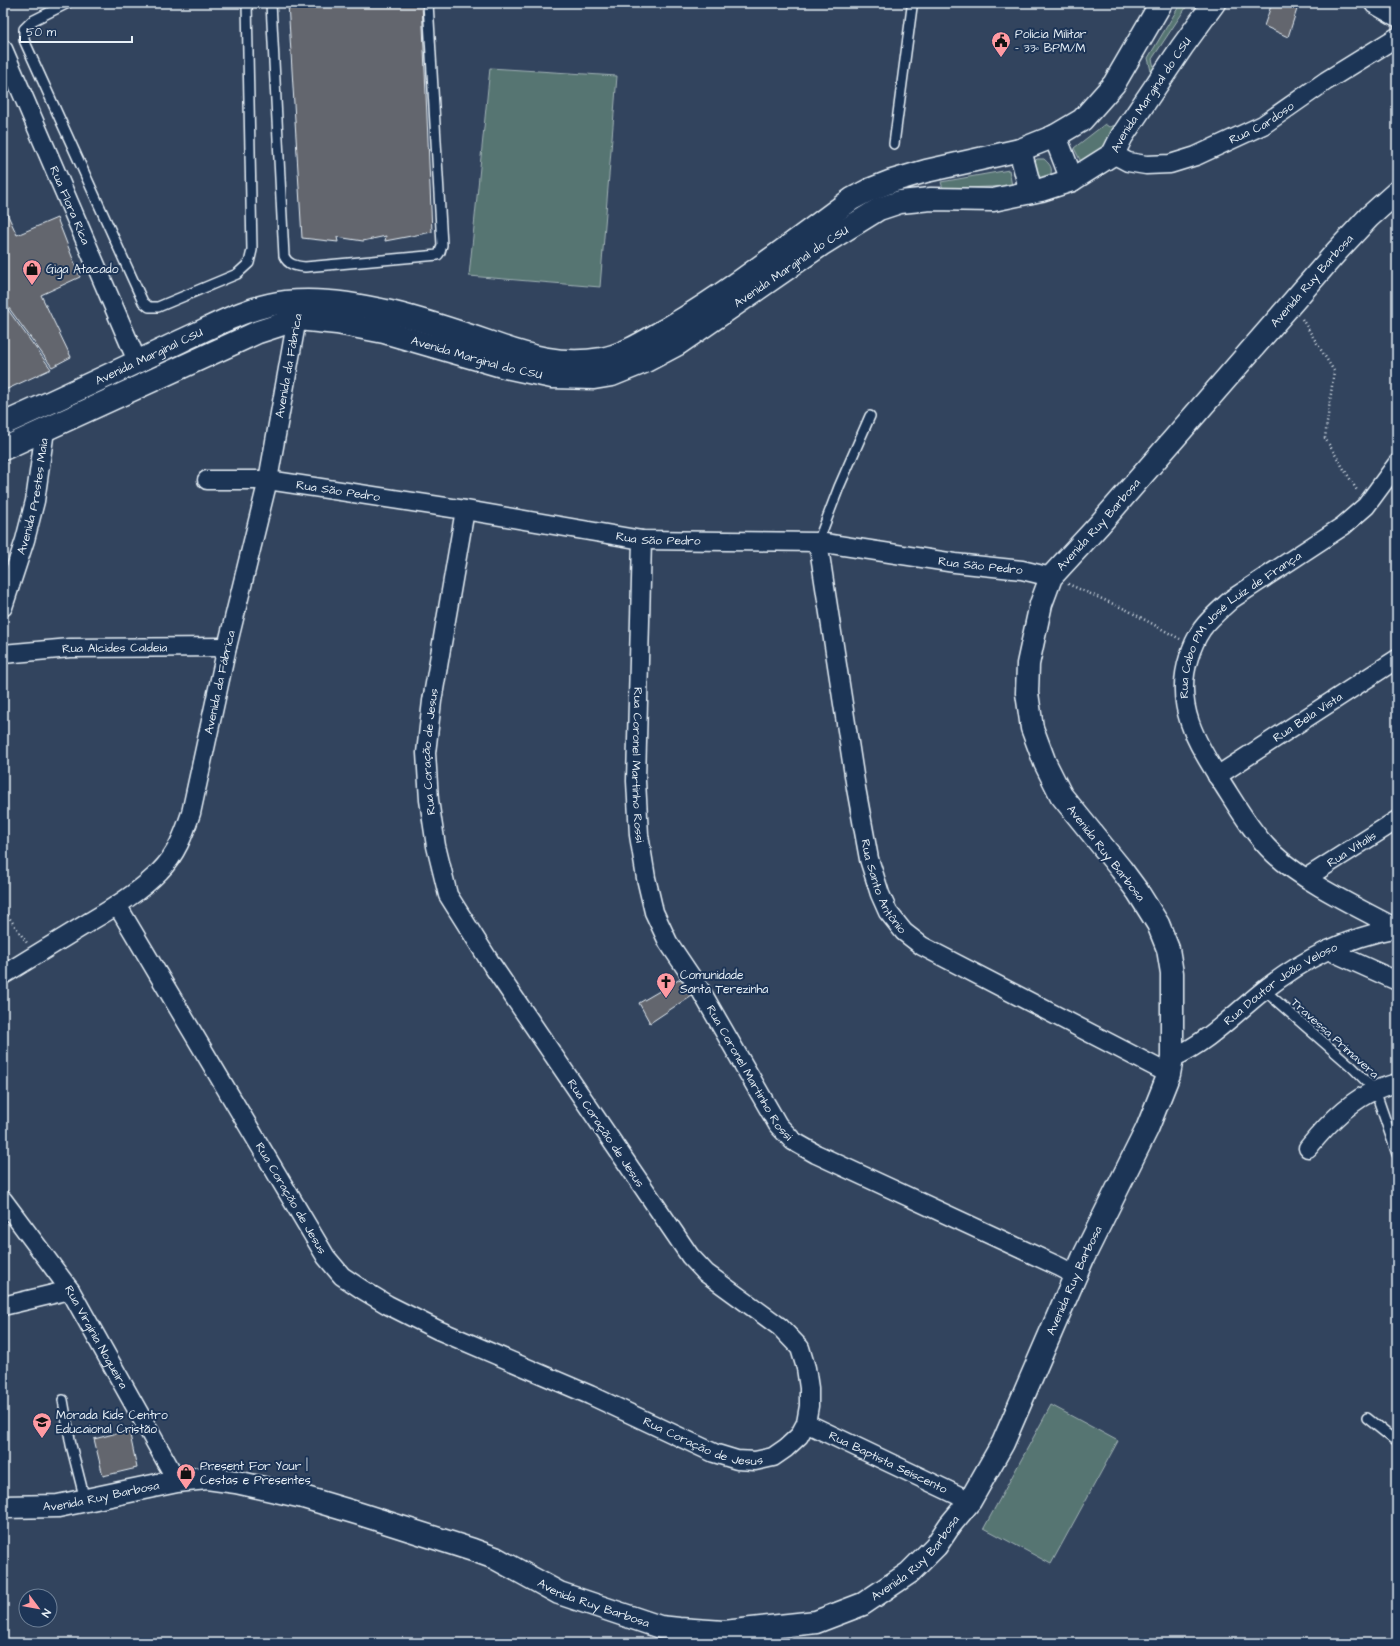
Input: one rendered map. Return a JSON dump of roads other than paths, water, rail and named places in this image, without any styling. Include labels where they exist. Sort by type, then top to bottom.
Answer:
[{"type":"main road","name":"Avenida Marginal do CSU","points":[[299,310],[337,303],[393,314],[448,328],[526,355],[569,362],[602,359],[635,347],[699,310],[852,199],[869,190],[892,181],[926,171],[1020,150],[1055,136],[1082,120],[1114,84],[1161,3]]},
{"type":"main road","name":"Avenida Marginal do CSU","points":[[299,310],[338,323],[384,332],[505,367],[552,377],[594,378],[612,375],[644,362],[678,344],[821,245],[879,209],[900,202],[931,199],[993,200],[1031,192],[1072,180],[1113,154],[1122,136],[1182,47],[1214,3]]},
{"type":"main road","points":[[1376,3],[1397,16]]},
{"type":"main road","points":[[1055,136],[1072,180]]},
{"type":"main road","points":[[1020,150],[1031,192]]},
{"type":"main road","name":"Avenida Ruy Barbosa","points":[[3,1507],[44,1507],[85,1501],[177,1481],[208,1478],[236,1482],[310,1499],[395,1524],[495,1558],[559,1593],[660,1627],[722,1638],[816,1622],[863,1604],[909,1573],[936,1546],[950,1525],[970,1501],[1003,1442],[1075,1275],[1147,1129],[1170,1066],[1172,974],[1168,949],[1160,930],[1133,886],[1061,795],[1045,763],[1032,728],[1027,693],[1028,664],[1039,611],[1051,577],[1099,525],[1292,302],[1369,217],[1397,192]]},
{"type":"main road","name":"Avenida Marginal CSU","points":[[3,424],[247,312],[270,305],[299,310]]},
{"type":"main road","name":"Avenida Marginal CSU","points":[[3,449],[258,332],[299,310]]},
{"type":"street","name":"Rua Cardoso","points":[[1113,154],[1128,162],[1146,165],[1170,164],[1196,156],[1263,125],[1326,81],[1397,38]]},
{"type":"street","name":"Rua Flora Rica","points":[[3,49],[137,362]]},
{"type":"street","name":"Avenida da Fábrica","points":[[3,975],[117,905],[160,872],[184,836],[191,813],[227,647],[268,480],[299,310]]},
{"type":"street","name":"Avenida Prestes Maia","points":[[3,607],[25,540],[34,501],[45,430]]},
{"type":"street","name":"Rua Cabo PM José Luíz de França","points":[[1397,464],[1366,506],[1343,526],[1232,599],[1201,630],[1193,646],[1184,672],[1186,715],[1192,732],[1241,814],[1274,854],[1306,878],[1397,928]]},
{"type":"street","name":"Rua São Pedro","points":[[207,480],[268,480],[465,510],[642,540],[818,542],[955,563],[1022,570],[1051,577]]},
{"type":"street","name":"Rua Coração de Jesus","points":[[117,905],[322,1250],[342,1276],[388,1305],[438,1330],[590,1395],[714,1453],[737,1460],[755,1461],[773,1457],[799,1436],[806,1423],[810,1406],[806,1368],[800,1348],[780,1327],[706,1274],[690,1256],[492,966],[448,895],[436,846],[429,800],[426,753],[432,701],[465,510]]},
{"type":"street","name":"Rua Coronel Martinho Rossi","points":[[642,540],[636,781],[639,835],[646,878],[654,912],[668,942],[701,991],[778,1125],[793,1141],[816,1154],[1075,1275]]},
{"type":"street","name":"Rua Santo Antônio","points":[[818,542],[856,788],[870,859],[880,894],[888,912],[904,932],[922,946],[1073,1023],[1170,1066]]},
{"type":"street","name":"Rua Alcides Caldeia","points":[[3,654],[70,648],[227,647]]},
{"type":"street","name":"Rua Bela Vista","points":[[1217,776],[1397,659]]},
{"type":"street","name":"Rua Vitalis","points":[[1306,878],[1397,820]]},
{"type":"street","name":"Rua Doutor João Veloso","points":[[1170,1066],[1185,1052],[1199,1043],[1264,990],[1301,963],[1365,935],[1397,928]]},
{"type":"street","points":[[1328,950],[1397,981]]},
{"type":"street","points":[[1308,1148],[1324,1129],[1340,1114],[1375,1090],[1397,1084]]},
{"type":"street","name":"Rua Virgínia Nogueira","points":[[3,1200],[70,1290],[177,1481]]},
{"type":"street","points":[[3,1306],[70,1290]]},
{"type":"street","name":"Rua Baptista Seiscento","points":[[806,1423],[970,1501]]},
{"type":"lane","points":[[68,3],[32,21],[24,29],[24,40],[143,302],[149,307],[158,307],[237,274],[249,263],[252,250],[247,3]]},
{"type":"lane","points":[[271,3],[284,256],[286,261],[292,265],[305,267],[438,255],[440,252],[442,245],[428,3]]},
{"type":"lane","points":[[894,144],[912,7]]},
{"type":"lane","points":[[818,542],[839,487],[870,416]]},
{"type":"lane","name":"Travessa Primavera","points":[[1264,990],[1352,1067],[1375,1090],[1397,1154]]},
{"type":"lane","points":[[63,1400],[70,1445],[85,1501]]},
{"type":"lane","points":[[1367,1418],[1397,1442]]},
{"type":"place","name":"Polícia Militar - 33º BPM/M","points":[[1001,58]]},
{"type":"place","name":"Giga Atacado","points":[[32,286]]},
{"type":"place","name":"Comunidade Santa Terezinha","points":[[666,999]]},
{"type":"place","name":"Morada Kids Centro Educaional Cristão","points":[[42,1439]]},
{"type":"place","name":"Present For Your | Cestas e Presentes","points":[[186,1490]]}]
